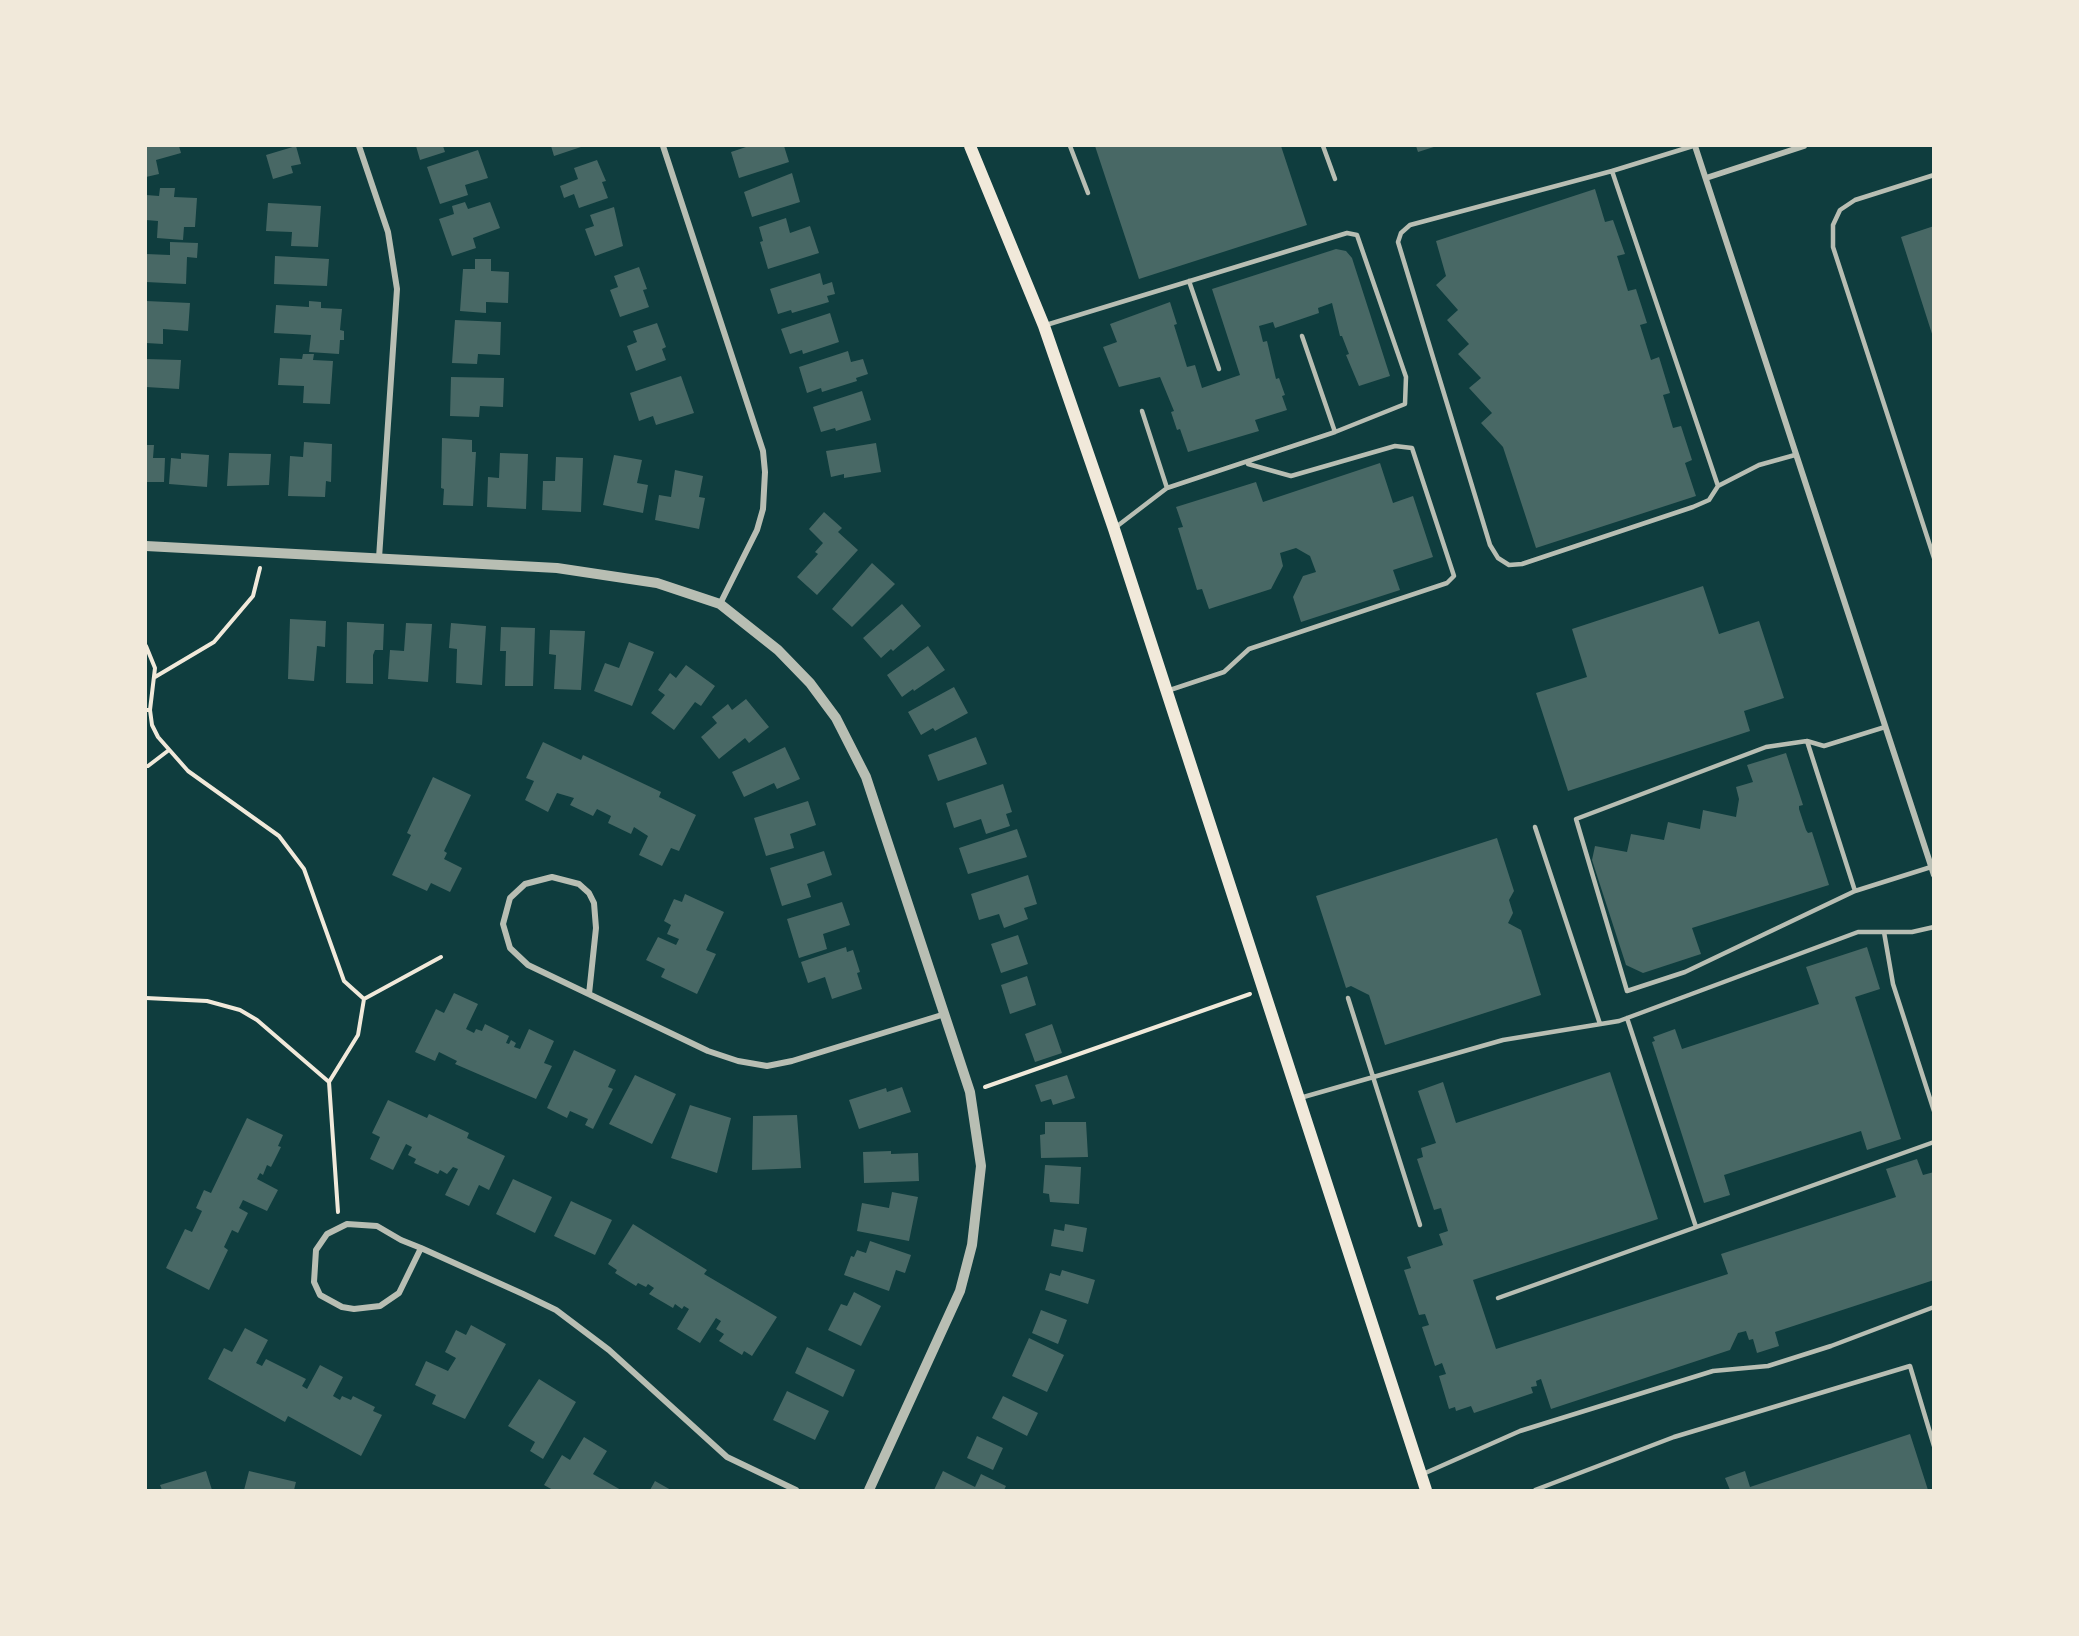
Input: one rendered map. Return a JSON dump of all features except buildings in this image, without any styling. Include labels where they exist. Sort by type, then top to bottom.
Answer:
[{"type":"main road","points":[[970,146],[1044,326],[1114,529],[1426,1491]]},
{"type":"street","points":[[359,146],[388,232],[397,289],[379,558]]},
{"type":"street","points":[[663,146],[755,424],[764,461],[765,489],[757,530],[720,604]]},
{"type":"street","points":[[1694,146],[1934,875]]},
{"type":"street","points":[[1706,178],[1804,146]]},
{"type":"street","points":[[146,546],[557,568],[657,583],[720,604],[778,650],[810,683],[836,718],[866,777],[970,1092],[981,1166],[972,1245],[960,1291],[868,1491]]},
{"type":"street","points":[[589,994],[596,928],[594,903],[589,893],[579,884],[552,877],[525,884],[510,898],[503,924],[508,944],[528,965],[708,1051],[738,1061],[768,1066],[945,1014]]},
{"type":"street","points":[[421,1248],[399,1293],[391,1301],[368,1309],[342,1307],[320,1295],[313,1275],[314,1259],[320,1241],[339,1226],[357,1223],[377,1226],[556,1310],[609,1350],[727,1457],[796,1491]]},
{"type":"lane","points":[[1070,146],[1088,193]]},
{"type":"lane","points":[[1323,146],[1335,180]]},
{"type":"lane","points":[[1694,146],[1612,171],[1410,225],[1401,233],[1398,242],[1490,545],[1498,558],[1509,565],[1522,564],[1693,507],[1709,500],[1718,486],[1759,465],[1795,455]]},
{"type":"lane","points":[[1612,171],[1718,486]]},
{"type":"lane","points":[[1934,175],[1855,200],[1840,210],[1833,225],[1833,247],[1934,558]]},
{"type":"lane","points":[[1044,326],[1347,233],[1358,235],[1407,377],[1405,405],[1335,432],[1167,488],[1114,529]]},
{"type":"lane","points":[[1189,281],[1219,369]]},
{"type":"lane","points":[[1302,336],[1335,432]]},
{"type":"lane","points":[[1142,411],[1167,488]]},
{"type":"lane","points":[[1167,692],[1224,672],[1249,649],[1447,583],[1454,576],[1412,448],[1395,446],[1291,476],[1245,463]]},
{"type":"lane","points":[[1885,727],[1824,746],[1807,741],[1766,747],[1576,819],[1627,991],[1685,972],[1855,891],[1931,867]]},
{"type":"lane","points":[[1807,741],[1855,891]]},
{"type":"lane","points":[[1535,826],[1600,1024]]},
{"type":"lane","points":[[1299,1099],[1503,1040],[1627,1018],[1858,932],[1912,932],[1934,927]]},
{"type":"lane","points":[[1884,932],[1893,984],[1934,1111]]},
{"type":"lane","points":[[1348,998],[1375,1077],[1419,1225]]},
{"type":"lane","points":[[1627,1018],[1696,1227]]},
{"type":"lane","points":[[1498,1298],[1934,1142]]},
{"type":"lane","points":[[1421,1475],[1520,1431],[1713,1371],[1768,1366],[1831,1346],[1934,1307]]},
{"type":"lane","points":[[1535,1491],[1674,1437],[1910,1366],[1934,1446]]},
{"type":"path","points":[[154,677],[214,642],[253,596],[265,552]]},
{"type":"path","points":[[146,646],[153,660],[154,677],[148,710],[154,730],[169,750],[198,780],[271,830],[291,849],[308,876],[343,978],[364,999]]},
{"type":"path","points":[[148,766],[169,750]]},
{"type":"path","points":[[364,999],[441,957]]},
{"type":"path","points":[[970,1092],[1263,990]]},
{"type":"path","points":[[146,998],[207,1001],[240,1010],[257,1020],[329,1082]]},
{"type":"path","points":[[339,1226],[329,1082],[358,1035],[364,999]]}]
